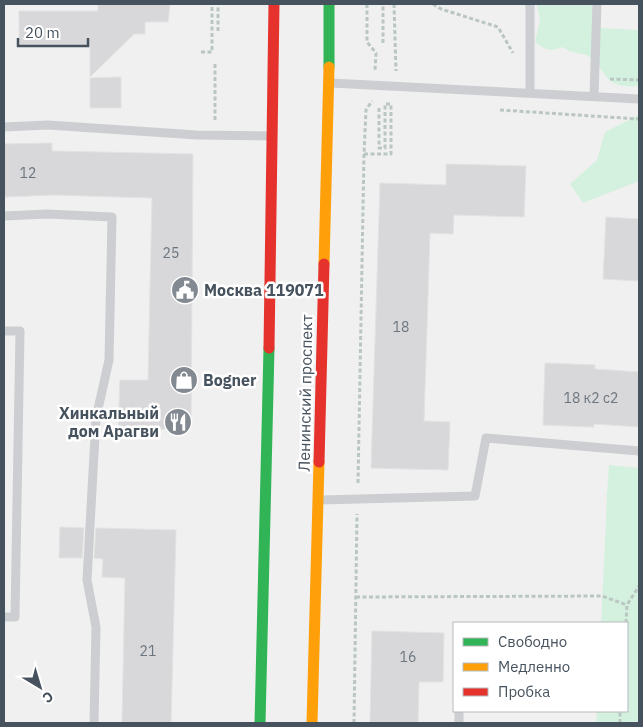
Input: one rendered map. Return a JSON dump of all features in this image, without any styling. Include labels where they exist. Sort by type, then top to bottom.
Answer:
[{"type":"main road","points":[[260,723],[272,230],[274,4]]},
{"type":"main road","name":"Ленинский проспект","points":[[312,723],[329,83],[329,4]]},
{"type":"lane","points":[[530,4],[530,93]]},
{"type":"lane","points":[[594,96],[597,4]]},
{"type":"lane","points":[[329,83],[639,99]]},
{"type":"lane","points":[[4,127],[48,125],[197,135],[273,136]]},
{"type":"lane","points":[[4,216],[47,214],[112,217],[109,360],[96,418],[87,580],[96,627],[94,723]]},
{"type":"lane","points":[[4,331],[20,331],[15,617],[4,618]]},
{"type":"lane","points":[[318,500],[475,496],[486,438],[639,451]]},
{"type":"path","points":[[201,52],[212,52],[212,4]]},
{"type":"path","points":[[218,4],[218,31]]},
{"type":"path","points":[[354,723],[364,154],[366,110],[375,96],[376,53],[366,42],[366,4]]},
{"type":"path","points":[[383,4],[383,43]]},
{"type":"path","points":[[394,4],[396,72]]},
{"type":"path","points":[[433,4],[441,9],[498,26],[520,64],[530,68]]},
{"type":"path","points":[[216,64],[216,127]]},
{"type":"path","points":[[594,78],[639,80]]},
{"type":"path","points":[[364,154],[391,154],[391,104],[385,104],[385,148],[378,148],[379,108]]},
{"type":"path","points":[[626,622],[627,605],[639,586]]},
{"type":"path","points":[[356,597],[602,596],[627,605]]},
{"type":"green space","points":[[537,4],[591,4],[595,7],[600,28],[639,30],[639,86],[626,86],[610,81],[597,64],[584,54],[579,54],[562,47],[547,49],[538,44],[535,41],[540,21]]},
{"type":"green space","points":[[639,115],[639,181],[583,203],[570,184],[597,160],[605,132]]},
{"type":"green space","points":[[609,465],[639,468],[639,723],[596,723],[597,712],[628,712],[628,622],[601,622]]},
{"type":"building","points":[[98,4],[170,4],[168,22],[145,22],[145,34],[134,34],[90,77],[90,46],[19,45],[19,11],[98,11]]},
{"type":"building","points":[[121,77],[121,108],[90,108],[90,78]]},
{"type":"building","points":[[52,143],[52,151],[193,154],[191,428],[118,431],[120,380],[148,380],[152,198],[54,195],[4,197],[4,144]]},
{"type":"building","points":[[446,164],[526,166],[524,217],[454,215],[453,234],[430,233],[424,421],[450,422],[448,470],[371,468],[380,183],[446,185]]},
{"type":"building","points":[[606,217],[639,219],[639,281],[603,279]]},
{"type":"building","points":[[545,363],[595,365],[595,369],[639,372],[639,427],[594,424],[594,427],[543,425]]},
{"type":"building","points":[[60,527],[84,528],[82,558],[59,558]]},
{"type":"building","points":[[96,528],[176,530],[171,723],[122,723],[125,578],[102,577],[103,559],[94,558]]},
{"type":"building","points":[[372,631],[444,633],[443,682],[419,682],[418,723],[370,723]]},
{"type":"traffic: fast","points":[[329,4],[329,67]]},
{"type":"traffic: fast","points":[[260,723],[269,348]]},
{"type":"traffic: slow","points":[[324,264],[329,67]]},
{"type":"traffic: slow","points":[[312,723],[319,462]]},
{"type":"traffic: jam","points":[[269,348],[274,4]]},
{"type":"traffic: jam","points":[[319,462],[324,264]]},
{"type":"place","name":"Москва 119071","points":[[185,290]]},
{"type":"place","name":"Bogner","points":[[184,380]]},
{"type":"place","name":"Хинкальный дом Арагви","points":[[178,422]]}]
